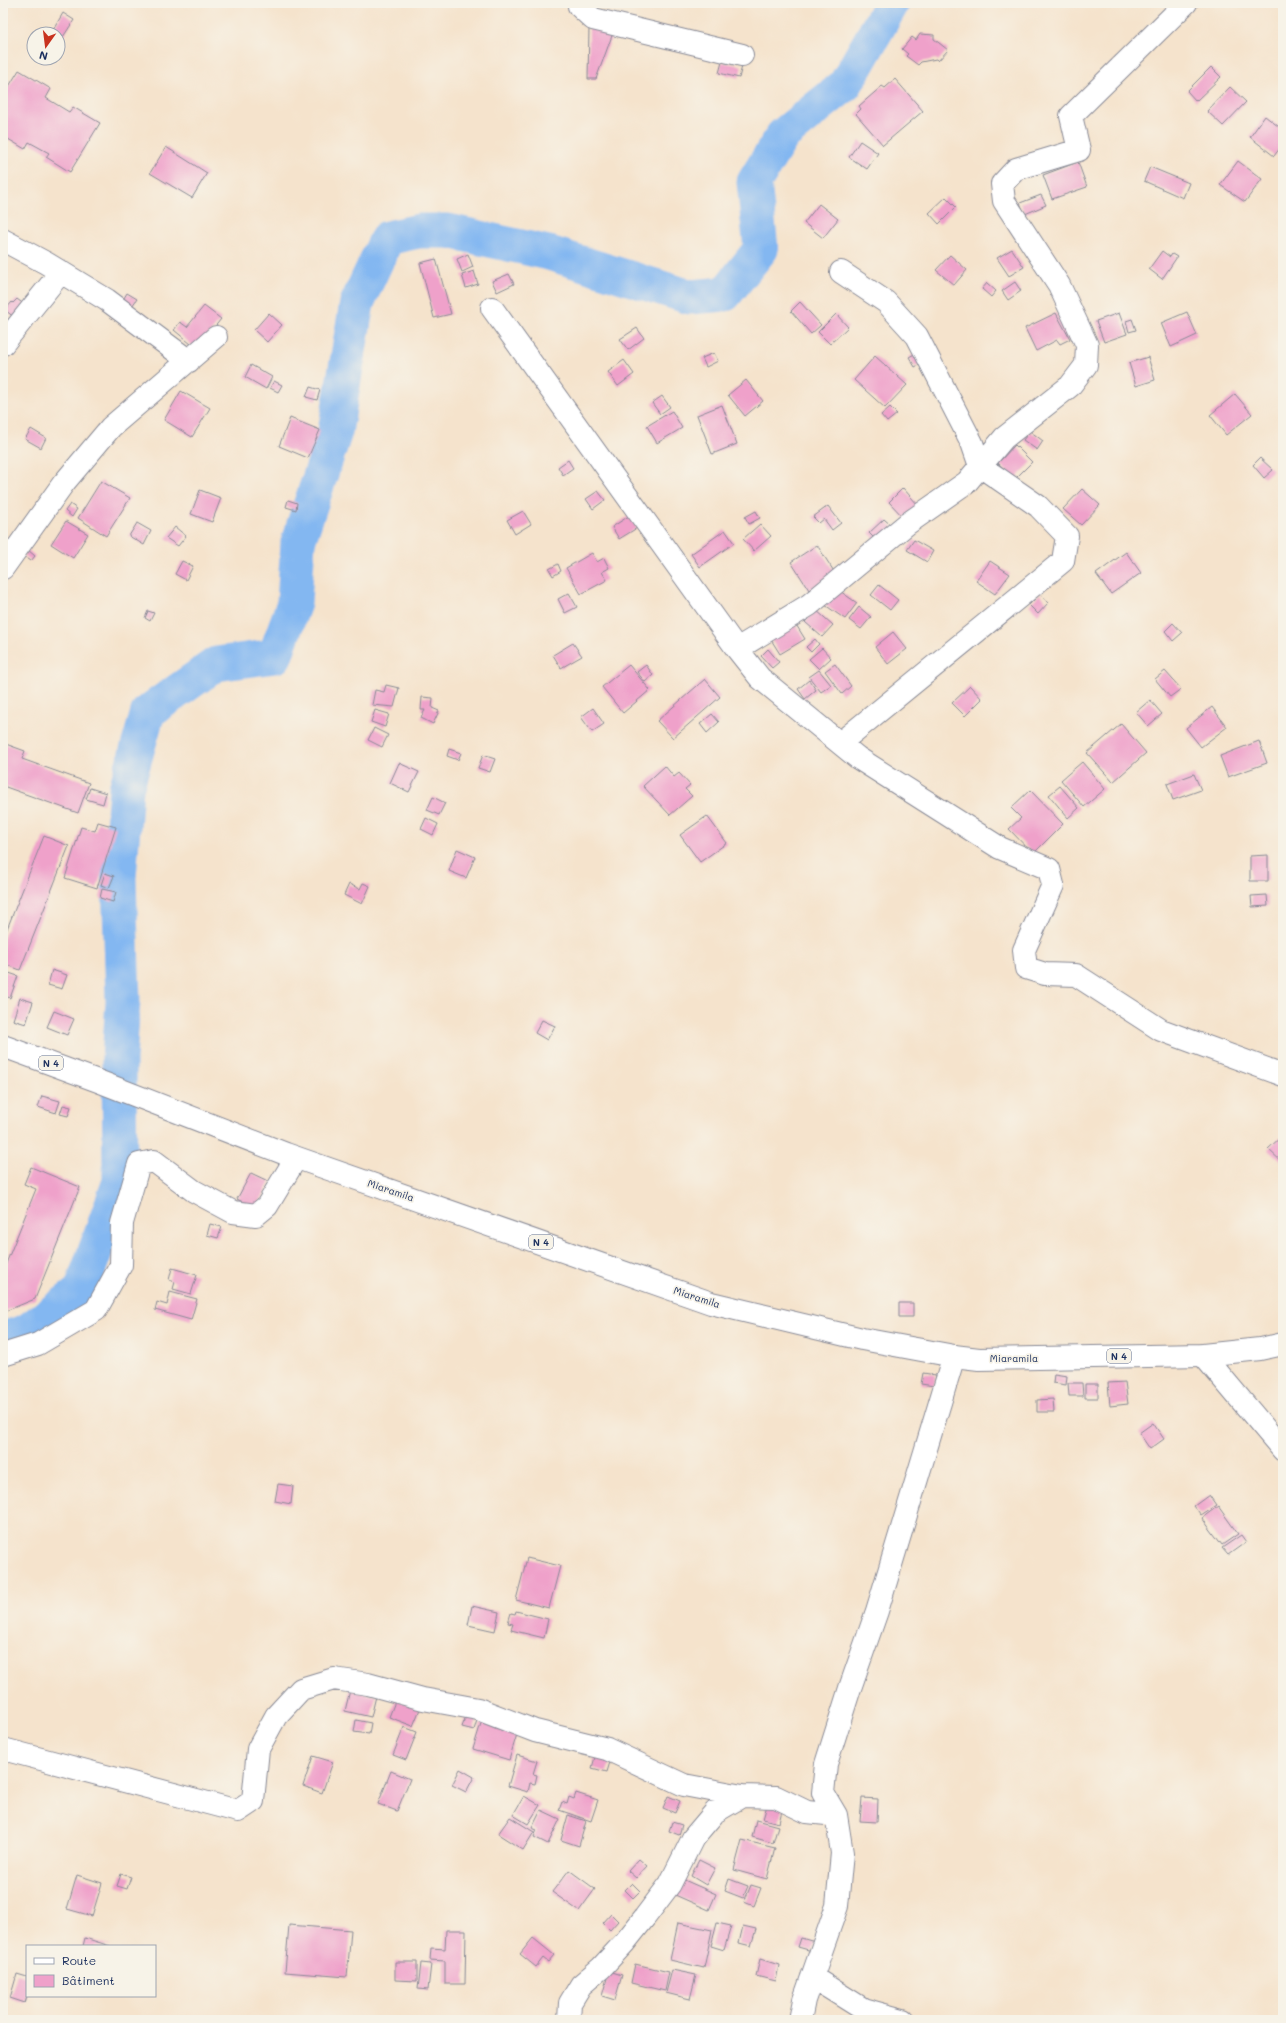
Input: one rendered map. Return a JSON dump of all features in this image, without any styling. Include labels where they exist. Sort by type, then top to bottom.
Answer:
[{"type":"street","points":[[579,3],[579,6],[593,19],[742,55]]},
{"type":"street","points":[[737,649],[809,605],[907,524],[967,482],[1004,438],[1070,386],[1086,365],[1087,345],[1059,285],[1004,201],[1002,184],[1016,169],[1080,150],[1071,116],[1186,3]]},
{"type":"street","points":[[3,240],[61,272],[107,300],[189,362]]},
{"type":"street","points":[[3,344],[61,272]]},
{"type":"street","points":[[840,272],[886,302],[917,336],[972,442],[980,466],[1038,506],[1067,536],[1063,561],[840,743]]},
{"type":"street","points":[[492,308],[737,649],[760,678],[858,758],[1000,848],[1048,869],[1053,885],[1024,950],[1026,968],[1045,974],[1076,975],[1161,1030],[1283,1075]]},
{"type":"street","points":[[3,568],[63,484],[112,426],[189,362],[216,337]]},
{"type":"street","name":"Miaramila","points":[[3,1046],[138,1096],[296,1158],[711,1303],[862,1339],[954,1356],[986,1359],[1203,1355],[1260,1349],[1283,1344]]},
{"type":"street","points":[[3,1355],[38,1344],[96,1310],[122,1265],[122,1223],[139,1164],[154,1160],[194,1191],[233,1212],[256,1215],[267,1206],[296,1158]]},
{"type":"street","points":[[1203,1355],[1283,1450]]},
{"type":"street","points":[[800,2020],[812,1977],[837,1906],[842,1853],[836,1815],[823,1793],[826,1764],[850,1688],[877,1611],[954,1356]]},
{"type":"street","points":[[3,1750],[238,1811],[253,1801],[258,1749],[276,1716],[301,1689],[334,1680],[368,1684],[423,1699],[478,1709],[535,1731],[607,1750],[684,1785],[742,1796],[776,1797],[807,1812],[836,1815]]},
{"type":"street","points":[[569,2020],[570,2003],[580,1985],[601,1968],[626,1942],[645,1918],[670,1884],[693,1838],[715,1812],[742,1796]]},
{"type":"street","points":[[812,1977],[863,2009],[903,2020]]},
{"type":"building","points":[[63,13],[74,20],[66,32],[66,26],[55,26]]},
{"type":"building","points":[[589,28],[613,33],[596,79],[588,79]]},
{"type":"building","points":[[920,34],[934,35],[934,39],[948,50],[938,61],[936,59],[921,62],[918,65],[906,56],[908,54],[902,49],[912,37],[916,40]]},
{"type":"building","points":[[722,62],[742,66],[739,78],[719,73]]},
{"type":"building","points":[[1211,67],[1221,77],[1196,101],[1187,91]]},
{"type":"building","points":[[19,70],[51,89],[46,98],[69,112],[73,107],[100,123],[70,172],[46,157],[49,153],[29,142],[25,149],[3,136],[3,96]]},
{"type":"building","points":[[895,79],[923,111],[883,145],[856,114],[861,109],[859,106],[882,86],[885,88]]},
{"type":"building","points":[[1230,87],[1246,102],[1223,126],[1207,111]]},
{"type":"building","points":[[1265,116],[1283,130],[1283,144],[1274,156],[1250,137]]},
{"type":"building","points":[[860,141],[878,153],[867,169],[849,157]]},
{"type":"building","points":[[166,147],[207,173],[192,198],[150,173]]},
{"type":"building","points":[[1238,161],[1262,179],[1245,202],[1220,185]]},
{"type":"building","points":[[1078,162],[1087,187],[1052,199],[1043,175]]},
{"type":"building","points":[[1150,167],[1189,183],[1183,198],[1144,181]]},
{"type":"building","points":[[1041,195],[1046,205],[1025,214],[1020,203]]},
{"type":"building","points":[[946,197],[956,207],[939,224],[929,213]]},
{"type":"building","points":[[819,204],[838,219],[823,238],[804,223]]},
{"type":"building","points":[[1012,249],[1024,267],[1009,276],[997,258]]},
{"type":"building","points":[[1162,251],[1170,257],[1172,254],[1177,257],[1162,279],[1149,269]]},
{"type":"building","points":[[468,254],[473,267],[462,272],[457,259]]},
{"type":"building","points":[[950,255],[967,270],[954,285],[936,270]]},
{"type":"building","points":[[436,259],[451,314],[434,318],[420,263]]},
{"type":"building","points":[[474,271],[478,284],[466,288],[462,275]]},
{"type":"building","points":[[509,274],[514,284],[497,292],[492,281]]},
{"type":"building","points":[[1015,282],[1021,291],[1008,300],[1002,291]]},
{"type":"building","points":[[987,283],[996,291],[991,297],[982,289]]},
{"type":"building","points":[[127,293],[137,299],[130,309],[121,303]]},
{"type":"building","points":[[17,299],[25,305],[15,318],[5,310]]},
{"type":"building","points":[[800,302],[821,325],[811,334],[791,311]]},
{"type":"building","points":[[204,306],[221,319],[197,349],[174,330],[180,322],[187,327]]},
{"type":"building","points":[[1187,312],[1197,335],[1171,347],[1161,323]]},
{"type":"building","points":[[269,313],[282,325],[267,342],[254,330]]},
{"type":"building","points":[[1056,313],[1070,339],[1060,344],[1057,340],[1036,351],[1025,328]]},
{"type":"building","points":[[1119,313],[1127,334],[1104,342],[1096,321]]},
{"type":"building","points":[[836,314],[848,327],[830,344],[818,332]]},
{"type":"building","points":[[1132,319],[1136,330],[1129,332],[1126,321]]},
{"type":"building","points":[[637,328],[644,338],[628,350],[620,339]]},
{"type":"building","points":[[918,352],[924,362],[915,367],[909,357]]},
{"type":"building","points":[[714,353],[718,361],[706,367],[702,358]]},
{"type":"building","points":[[875,356],[907,385],[885,408],[854,380]]},
{"type":"building","points":[[1148,357],[1155,380],[1136,386],[1129,363]]},
{"type":"building","points":[[624,360],[634,374],[618,386],[608,372]]},
{"type":"building","points":[[251,365],[272,377],[266,389],[245,377]]},
{"type":"building","points":[[746,380],[763,401],[745,416],[728,395]]},
{"type":"building","points":[[274,381],[282,385],[278,392],[270,388]]},
{"type":"building","points":[[310,387],[320,390],[317,400],[306,397]]},
{"type":"building","points":[[181,391],[210,408],[192,437],[164,420]]},
{"type":"building","points":[[1235,394],[1252,414],[1226,435],[1210,415]]},
{"type":"building","points":[[662,396],[670,407],[660,414],[652,403]]},
{"type":"building","points":[[722,405],[737,444],[712,454],[697,415]]},
{"type":"building","points":[[890,407],[897,414],[887,422],[881,415]]},
{"type":"building","points":[[672,411],[682,428],[657,443],[647,426]]},
{"type":"building","points":[[290,418],[320,430],[308,458],[279,446]]},
{"type":"building","points":[[31,429],[46,438],[41,448],[25,439]]},
{"type":"building","points":[[1030,431],[1043,441],[1037,450],[1023,440]]},
{"type":"building","points":[[1015,445],[1032,462],[1015,479],[998,463]]},
{"type":"building","points":[[1260,458],[1273,470],[1264,478],[1253,465]]},
{"type":"building","points":[[568,460],[573,468],[563,475],[558,467]]},
{"type":"building","points":[[101,481],[130,498],[106,536],[78,518]]},
{"type":"building","points":[[903,488],[918,505],[904,518],[889,502]]},
{"type":"building","points":[[1082,489],[1100,505],[1081,525],[1063,509]]},
{"type":"building","points":[[200,490],[221,498],[212,522],[191,514]]},
{"type":"building","points":[[598,491],[605,500],[593,509],[586,499]]},
{"type":"building","points":[[288,500],[297,503],[296,510],[286,507]]},
{"type":"building","points":[[70,504],[77,509],[72,517],[65,511]]},
{"type":"building","points":[[828,506],[841,523],[832,530],[824,519],[819,523],[813,517]]},
{"type":"building","points":[[523,511],[531,524],[515,534],[507,520]]},
{"type":"building","points":[[756,511],[760,518],[749,524],[745,517]]},
{"type":"building","points":[[629,516],[637,528],[619,539],[612,527]]},
{"type":"building","points":[[884,519],[893,527],[878,542],[869,533]]},
{"type":"building","points":[[66,521],[88,534],[73,558],[51,544]]},
{"type":"building","points":[[137,523],[151,531],[144,545],[129,536]]},
{"type":"building","points":[[760,524],[771,536],[754,551],[743,539]]},
{"type":"building","points":[[175,527],[186,536],[178,546],[166,538]]},
{"type":"building","points":[[725,530],[734,543],[700,567],[691,554]]},
{"type":"building","points":[[914,540],[933,551],[927,562],[907,550]]},
{"type":"building","points":[[817,545],[835,573],[809,590],[791,562]]},
{"type":"building","points":[[28,550],[35,556],[31,561],[24,556]]},
{"type":"building","points":[[1126,552],[1141,573],[1111,594],[1096,574]]},
{"type":"building","points":[[592,553],[597,562],[604,558],[609,568],[602,572],[607,580],[581,594],[566,568]]},
{"type":"building","points":[[182,561],[193,566],[186,580],[175,574]]},
{"type":"building","points":[[990,561],[1010,574],[995,594],[976,581]]},
{"type":"building","points":[[558,564],[561,571],[553,576],[549,569]]},
{"type":"building","points":[[879,585],[898,600],[890,610],[871,595]]},
{"type":"building","points":[[837,589],[857,603],[845,619],[825,605]]},
{"type":"building","points":[[569,593],[577,607],[565,613],[558,599]]},
{"type":"building","points":[[1040,594],[1048,603],[1038,614],[1029,605]]},
{"type":"building","points":[[859,607],[871,617],[861,629],[849,620]]},
{"type":"building","points":[[816,610],[833,625],[822,637],[805,622]]},
{"type":"building","points":[[148,611],[154,613],[150,621],[145,618]]},
{"type":"building","points":[[795,623],[805,639],[780,654],[770,638]]},
{"type":"building","points":[[1173,623],[1182,633],[1173,641],[1165,631]]},
{"type":"building","points":[[893,632],[907,649],[888,664],[875,647]]},
{"type":"building","points":[[815,639],[819,644],[811,652],[806,647]]},
{"type":"building","points":[[573,643],[582,656],[561,668],[553,655]]},
{"type":"building","points":[[822,648],[831,658],[819,669],[809,659]]},
{"type":"building","points":[[768,649],[779,662],[772,668],[761,656]]},
{"type":"building","points":[[835,664],[851,686],[842,694],[825,671]]},
{"type":"building","points":[[629,665],[650,690],[623,713],[602,687]]},
{"type":"building","points":[[646,665],[653,675],[645,682],[637,672]]},
{"type":"building","points":[[819,670],[831,685],[821,692],[809,677]]},
{"type":"building","points":[[1165,671],[1181,689],[1170,697],[1155,679]]},
{"type":"building","points":[[705,679],[720,697],[673,738],[657,721]]},
{"type":"building","points":[[809,680],[816,690],[805,699],[798,689]]},
{"type":"building","points":[[386,685],[399,688],[394,707],[372,705],[375,690],[384,692]]},
{"type":"building","points":[[970,686],[982,699],[965,716],[952,703]]},
{"type":"building","points":[[422,697],[433,698],[432,708],[439,711],[433,724],[421,718],[425,710],[421,710]]},
{"type":"building","points":[[1150,700],[1162,714],[1148,726],[1136,712]]},
{"type":"building","points":[[1212,707],[1227,727],[1201,747],[1186,728]]},
{"type":"building","points":[[593,708],[604,724],[592,732],[581,717]]},
{"type":"building","points":[[375,710],[389,714],[385,727],[371,722]]},
{"type":"building","points":[[712,714],[719,722],[707,733],[700,724]]},
{"type":"building","points":[[1121,724],[1146,753],[1113,782],[1087,753]]},
{"type":"building","points":[[374,728],[388,735],[382,747],[368,740]]},
{"type":"building","points":[[1259,741],[1267,763],[1228,777],[1220,756]]},
{"type":"building","points":[[3,743],[25,751],[22,759],[89,783],[78,813],[3,786]]},
{"type":"building","points":[[449,749],[461,753],[458,760],[447,756]]},
{"type":"building","points":[[483,755],[495,759],[490,772],[478,768]]},
{"type":"building","points":[[1082,762],[1105,789],[1084,807],[1061,780]]},
{"type":"building","points":[[399,763],[419,772],[409,792],[390,783]]},
{"type":"building","points":[[665,766],[674,777],[679,773],[690,785],[685,789],[692,796],[670,815],[643,786]]},
{"type":"building","points":[[1194,774],[1201,790],[1173,800],[1167,784]]},
{"type":"building","points":[[1060,786],[1079,808],[1068,818],[1049,795]]},
{"type":"building","points":[[90,788],[106,793],[103,804],[86,799]]},
{"type":"building","points":[[1030,790],[1063,824],[1033,854],[1009,829],[1021,818],[1011,808]]},
{"type":"building","points":[[433,797],[445,803],[439,815],[427,810]]},
{"type":"building","points":[[707,816],[727,843],[700,862],[680,835]]},
{"type":"building","points":[[426,818],[438,824],[433,835],[421,829]]},
{"type":"building","points":[[98,822],[116,827],[97,888],[65,878],[81,827],[95,831]]},
{"type":"building","points":[[44,836],[69,846],[20,970],[3,963],[3,939]]},
{"type":"building","points":[[457,849],[475,857],[466,878],[449,871]]},
{"type":"building","points":[[1268,855],[1268,881],[1250,881],[1250,856]]},
{"type":"building","points":[[105,873],[114,876],[109,888],[101,885]]},
{"type":"building","points":[[363,883],[370,886],[362,904],[344,895],[349,884],[360,889]]},
{"type":"building","points":[[102,889],[116,892],[113,902],[100,898]]},
{"type":"building","points":[[1267,895],[1268,906],[1252,907],[1251,896]]},
{"type":"building","points":[[52,970],[67,975],[62,989],[48,985]]},
{"type":"building","points":[[3,971],[18,976],[10,998],[3,995]]},
{"type":"building","points":[[20,998],[33,1002],[26,1024],[13,1020]]},
{"type":"building","points":[[54,1011],[74,1019],[67,1035],[47,1027]]},
{"type":"building","points":[[542,1020],[555,1026],[547,1040],[535,1033]]},
{"type":"building","points":[[42,1096],[60,1101],[56,1113],[38,1107]]},
{"type":"building","points":[[63,1105],[71,1107],[68,1116],[60,1114]]},
{"type":"building","points":[[1283,1135],[1283,1163],[1268,1149]]},
{"type":"building","points":[[31,1167],[80,1187],[35,1299],[3,1312],[3,1271],[36,1189],[24,1184]]},
{"type":"building","points":[[251,1173],[270,1182],[256,1209],[237,1199]]},
{"type":"building","points":[[210,1224],[222,1227],[218,1238],[207,1235]]},
{"type":"building","points":[[172,1268],[197,1275],[191,1294],[173,1289],[175,1282],[169,1280]]},
{"type":"building","points":[[170,1292],[197,1299],[191,1320],[155,1310],[157,1302],[167,1305]]},
{"type":"building","points":[[899,1303],[913,1303],[913,1317],[899,1317]]},
{"type":"building","points":[[923,1373],[936,1375],[934,1386],[921,1384]]},
{"type":"building","points":[[1054,1374],[1067,1376],[1066,1385],[1053,1383]]},
{"type":"building","points":[[1125,1382],[1128,1404],[1110,1406],[1108,1383]]},
{"type":"building","points":[[1068,1383],[1082,1383],[1083,1396],[1069,1396]]},
{"type":"building","points":[[1085,1384],[1098,1384],[1098,1398],[1085,1398]]},
{"type":"building","points":[[1053,1399],[1054,1412],[1037,1412],[1037,1400]]},
{"type":"building","points":[[1153,1423],[1164,1439],[1150,1449],[1139,1433]]},
{"type":"building","points":[[278,1484],[293,1486],[291,1504],[275,1501]]},
{"type":"building","points":[[1209,1495],[1216,1505],[1201,1515],[1194,1506]]},
{"type":"building","points":[[1218,1506],[1238,1534],[1222,1545],[1202,1518]]},
{"type":"building","points":[[1241,1535],[1246,1542],[1228,1555],[1222,1548]]},
{"type":"building","points":[[527,1558],[560,1566],[549,1608],[516,1600]]},
{"type":"building","points":[[472,1606],[499,1612],[495,1631],[468,1625]]},
{"type":"building","points":[[516,1611],[548,1619],[544,1638],[511,1630],[513,1624],[508,1623],[511,1613],[515,1614]]},
{"type":"building","points":[[350,1690],[376,1696],[371,1717],[345,1711]]},
{"type":"building","points":[[396,1699],[420,1709],[413,1726],[389,1717]]},
{"type":"building","points":[[466,1716],[477,1720],[474,1730],[462,1727]]},
{"type":"building","points":[[356,1720],[371,1723],[369,1734],[354,1732]]},
{"type":"building","points":[[482,1720],[518,1731],[509,1760],[473,1749]]},
{"type":"building","points":[[404,1727],[417,1732],[406,1760],[393,1755]]},
{"type":"building","points":[[517,1755],[537,1761],[533,1774],[537,1775],[535,1784],[530,1783],[528,1792],[508,1786]]},
{"type":"building","points":[[313,1756],[333,1762],[322,1793],[303,1786]]},
{"type":"building","points":[[595,1757],[610,1762],[607,1772],[592,1768]]},
{"type":"building","points":[[460,1769],[474,1777],[466,1792],[452,1785]]},
{"type":"building","points":[[391,1771],[410,1779],[397,1811],[378,1804]]},
{"type":"building","points":[[576,1793],[598,1800],[591,1821],[559,1810],[562,1802],[567,1804],[569,1797],[574,1799]]},
{"type":"building","points":[[524,1796],[540,1805],[528,1824],[513,1815]]},
{"type":"building","points":[[668,1796],[680,1801],[675,1813],[663,1808]]},
{"type":"building","points":[[862,1798],[878,1799],[877,1822],[860,1821]]},
{"type":"building","points":[[768,1802],[783,1806],[779,1823],[763,1819]]},
{"type":"building","points":[[541,1810],[560,1819],[548,1844],[534,1837],[537,1830],[532,1828]]},
{"type":"building","points":[[568,1815],[586,1821],[579,1846],[561,1840]]},
{"type":"building","points":[[510,1817],[534,1832],[523,1850],[498,1834]]},
{"type":"building","points":[[756,1820],[778,1826],[773,1843],[752,1837]]},
{"type":"building","points":[[672,1822],[682,1825],[679,1835],[669,1831]]},
{"type":"building","points":[[742,1840],[775,1848],[767,1879],[734,1870]]},
{"type":"building","points":[[639,1859],[647,1866],[636,1878],[628,1871]]},
{"type":"building","points":[[699,1860],[715,1868],[706,1885],[691,1876]]},
{"type":"building","points":[[569,1870],[595,1889],[579,1911],[552,1892]]},
{"type":"building","points":[[121,1874],[131,1877],[127,1889],[117,1886]]},
{"type":"building","points":[[77,1875],[102,1883],[92,1916],[67,1909]]},
{"type":"building","points":[[682,1879],[716,1894],[709,1910],[675,1895]]},
{"type":"building","points":[[729,1879],[748,1886],[743,1898],[725,1891]]},
{"type":"building","points":[[632,1883],[640,1891],[633,1898],[625,1890]]},
{"type":"building","points":[[751,1885],[761,1888],[754,1906],[744,1902]]},
{"type":"building","points":[[611,1914],[618,1921],[610,1930],[603,1923]]},
{"type":"building","points":[[678,1923],[712,1930],[704,1968],[670,1960]]},
{"type":"building","points":[[717,1923],[731,1926],[724,1950],[711,1946]]},
{"type":"building","points":[[289,1925],[351,1930],[347,1977],[285,1972]]},
{"type":"building","points":[[743,1926],[756,1929],[751,1946],[739,1943]]},
{"type":"building","points":[[446,1930],[466,1930],[465,1984],[445,1984],[445,1961],[430,1960],[431,1948],[445,1949]]},
{"type":"building","points":[[85,1938],[107,1945],[83,1945]]},
{"type":"building","points":[[533,1938],[554,1955],[548,1962],[543,1958],[536,1967],[520,1954]]},
{"type":"building","points":[[801,1938],[815,1942],[812,1951],[798,1947]]},
{"type":"building","points":[[760,1959],[779,1965],[776,1981],[756,1976]]},
{"type":"building","points":[[395,1962],[417,1962],[417,1981],[395,1980]]},
{"type":"building","points":[[421,1963],[431,1964],[428,1990],[418,1989]]},
{"type":"building","points":[[635,1964],[669,1972],[665,1991],[631,1983]]},
{"type":"building","points":[[672,1970],[696,1975],[690,1999],[666,1993]]},
{"type":"building","points":[[609,1971],[622,1975],[615,2000],[602,1996]]},
{"type":"building","points":[[17,1974],[26,1977],[27,1997],[25,2003],[10,1998]]},
{"type":"waterway","points":[[3,1339],[27,1331],[81,1291],[120,1181],[119,1059],[123,1001],[119,878],[126,789],[148,712],[216,664],[275,656],[294,603],[298,542],[335,432],[357,303],[387,238],[419,231],[448,231],[549,253],[690,297],[725,294],[761,249],[754,182],[783,135],[845,85],[892,3]]}]
